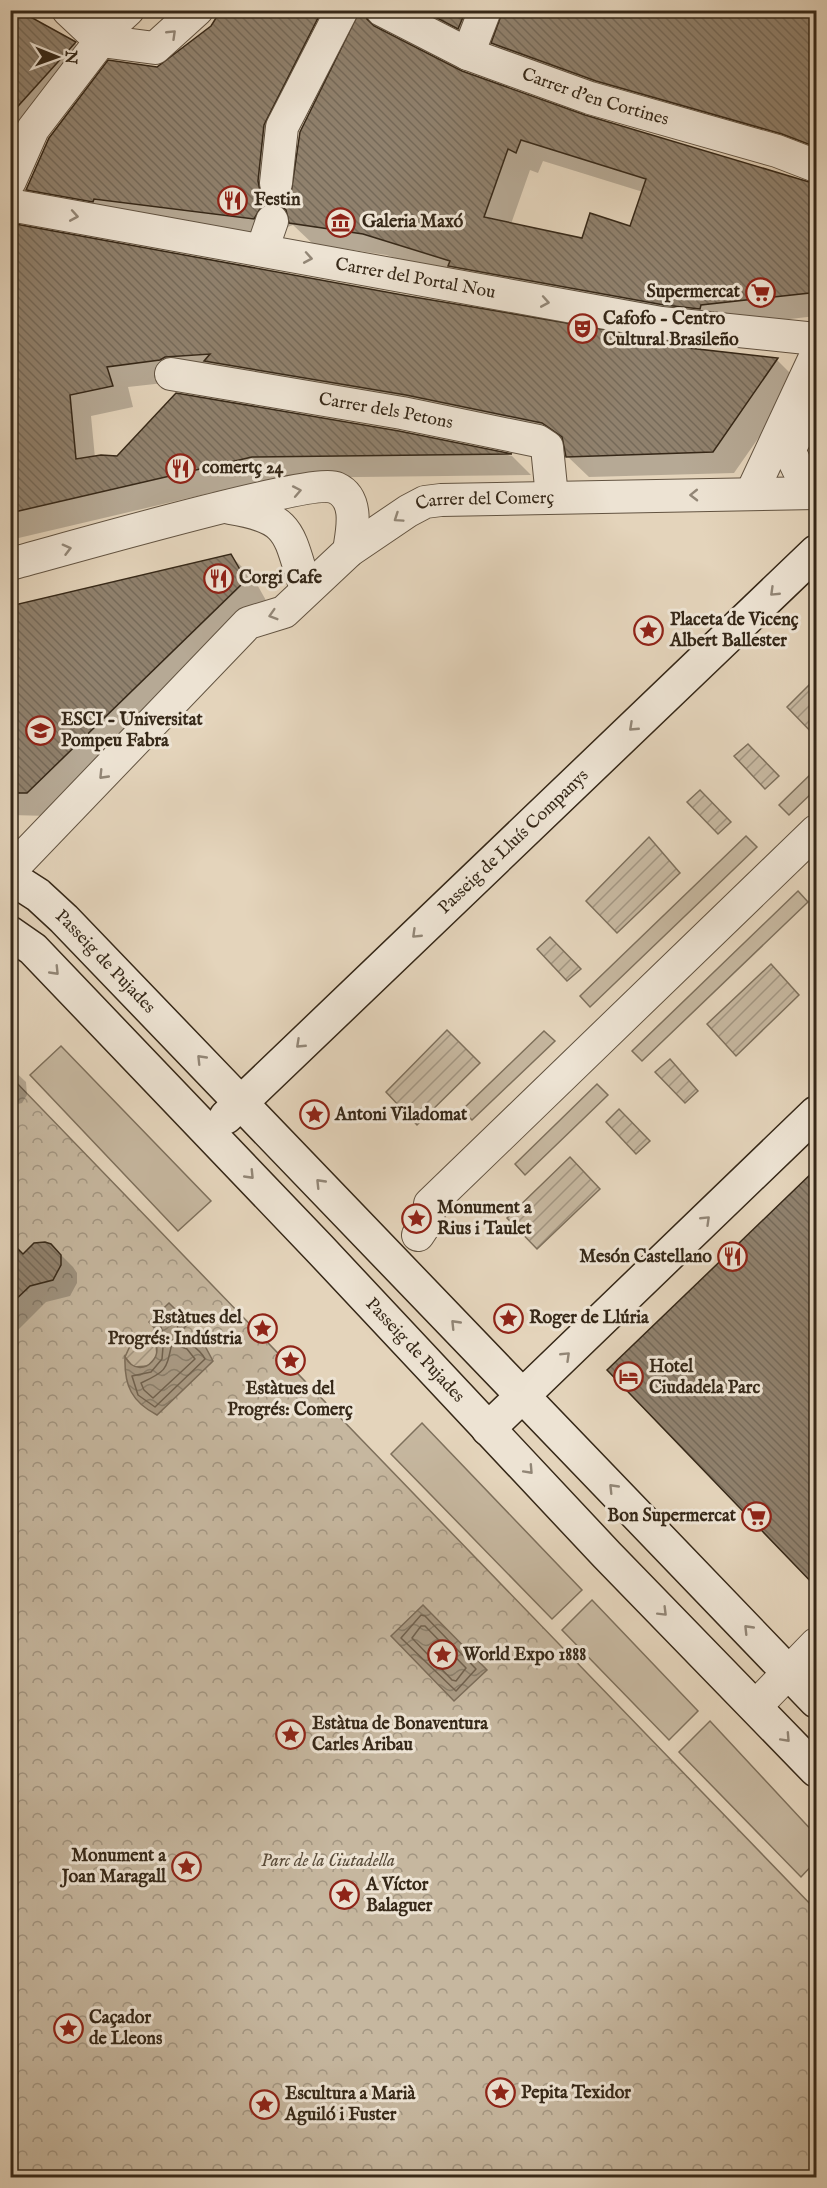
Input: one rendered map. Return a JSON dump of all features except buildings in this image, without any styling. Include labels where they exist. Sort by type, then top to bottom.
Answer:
[{"type":"street","points":[[68,10],[101,40],[155,48],[197,10]]},
{"type":"street","points":[[13,197],[33,129],[101,40],[128,10]]},
{"type":"street","points":[[276,183],[282,127],[342,10]]},
{"type":"street","name":"Carrer d'en Cortines","points":[[382,10],[468,54],[590,98],[777,150],[816,166]]},
{"type":"street","points":[[468,54],[485,10]]},
{"type":"street","name":"Carrer del Portal Nou","points":[[13,197],[267,235],[661,323],[816,339]]},
{"type":"street","points":[[752,492],[816,355]]},
{"type":"street","name":"Carrer dels Petons","points":[[171,374],[402,413],[538,441],[547,447],[552,497]]},
{"type":"street","points":[[816,399],[789,450],[801,475],[816,473]]},
{"type":"street","points":[[10,564],[226,507],[325,486],[337,488],[348,498],[352,511],[349,551]]},
{"type":"street","name":"Carrer del Comerç","points":[[10,871],[248,623],[284,612],[349,551],[425,502],[752,492],[816,493]]},
{"type":"street","points":[[226,507],[250,511],[276,522],[287,531],[306,589]]},
{"type":"street","name":"Passeig de Lluís Companys","points":[[210,1133],[816,552]]},
{"type":"street","points":[[418,1235],[428,1220],[430,1204],[816,831]]},
{"type":"street","name":"Passeig de Pujades","points":[[10,877],[51,906],[242,1101],[816,1701]]},
{"type":"street","name":"Passeig de Pujades","points":[[10,933],[33,949],[210,1133],[606,1555],[816,1770]]},
{"type":"street","points":[[488,1429],[816,1113]]},
{"type":"street","points":[[756,1706],[816,1644]]},
{"type":"green space","points":[[816,678],[816,737],[787,707]]},
{"type":"green space","points":[[748,744],[779,776],[765,789],[734,756]]},
{"type":"green space","points":[[816,769],[816,789],[789,815],[779,805]]},
{"type":"green space","points":[[700,790],[731,822],[718,834],[687,802]]},
{"type":"green space","points":[[746,836],[757,847],[590,1007],[580,996]]},
{"type":"green space","points":[[649,837],[680,873],[617,933],[586,901]]},
{"type":"green space","points":[[798,891],[808,902],[642,1061],[632,1051]]},
{"type":"green space","points":[[550,937],[581,969],[567,981],[537,949]]},
{"type":"green space","points":[[771,964],[799,995],[736,1056],[707,1024]]},
{"type":"green space","points":[[447,1030],[480,1063],[417,1125],[386,1092]]},
{"type":"green space","points":[[544,1031],[555,1041],[472,1120],[462,1110]]},
{"type":"green space","points":[[61,1046],[211,1201],[178,1231],[30,1075]]},
{"type":"green space","points":[[670,1059],[698,1091],[685,1103],[655,1072]]},
{"type":"green space","name":"Parc de la Ciutadella","points":[[10,1072],[11,1077],[816,1910],[816,2177],[11,2177]]},
{"type":"green space","points":[[597,1084],[608,1095],[525,1175],[515,1164]]},
{"type":"green space","points":[[619,1109],[650,1141],[636,1154],[606,1122]]},
{"type":"green space","points":[[570,1157],[600,1189],[537,1249],[507,1218]]},
{"type":"green space","points":[[146,1335],[156,1344],[157,1356],[148,1366],[133,1367],[125,1357],[130,1346]]},
{"type":"green space","points":[[422,1423],[582,1590],[552,1619],[391,1454]]},
{"type":"green space","points":[[592,1600],[698,1711],[669,1740],[562,1630]]},
{"type":"green space","points":[[710,1721],[816,1835],[816,1861],[801,1877],[679,1752]]},
{"type":"water","points":[[169,1303],[189,1323],[181,1331],[205,1346],[213,1361],[157,1415],[141,1405],[131,1392],[126,1376],[125,1357],[132,1365],[139,1367],[152,1362],[157,1348],[154,1341],[146,1335],[157,1331],[149,1322]]},
{"type":"water","points":[[423,1605],[487,1670],[454,1701],[391,1636]]},
{"type":"place","name":"Festin","points":[[233,200]]},
{"type":"place","name":"Galeria Maxó","points":[[341,222]]},
{"type":"place","name":"Supermercat","points":[[761,292]]},
{"type":"place","name":"Cafofo - Centro Cultural Brasileño","points":[[582,329]]},
{"type":"place","name":"comertç 24","points":[[181,468]]},
{"type":"place","name":"Corgi Cafe","points":[[218,578]]},
{"type":"place","name":"Placeta de Vicenç Albert Ballester","points":[[649,630]]},
{"type":"place","name":"ESCI - Universitat Pompeu Fabra","points":[[40,730]]},
{"type":"place","name":"Antoni Viladomat","points":[[314,1115]]},
{"type":"place","name":"Monument a Rius i Taulet","points":[[416,1218]]},
{"type":"place","name":"Mesón Castellano","points":[[733,1257]]},
{"type":"place","name":"Roger de Llúria","points":[[508,1318]]},
{"type":"place","name":"Estàtues del Progrés: Indústria","points":[[263,1328]]},
{"type":"place","name":"Estàtues del Progrés: Comerç","points":[[290,1360]]},
{"type":"place","name":"Hotel Ciudadela Parc","points":[[628,1377]]},
{"type":"place","name":"Bon Supermercat","points":[[757,1516]]},
{"type":"place","name":"World Expo 1888","points":[[442,1655]]},
{"type":"place","name":"Estàtua de Bonaventura Carles Aribau","points":[[291,1734]]},
{"type":"place","name":"Monument a Joan Maragall","points":[[187,1866]]},
{"type":"place","name":"A Víctor Balaguer","points":[[345,1895]]},
{"type":"place","name":"Caçador de Lleons","points":[[68,2028]]},
{"type":"place","name":"Pepita Texidor","points":[[500,2093]]},
{"type":"place","name":"Escultura a Marià Aguiló i Fuster","points":[[264,2104]]}]
